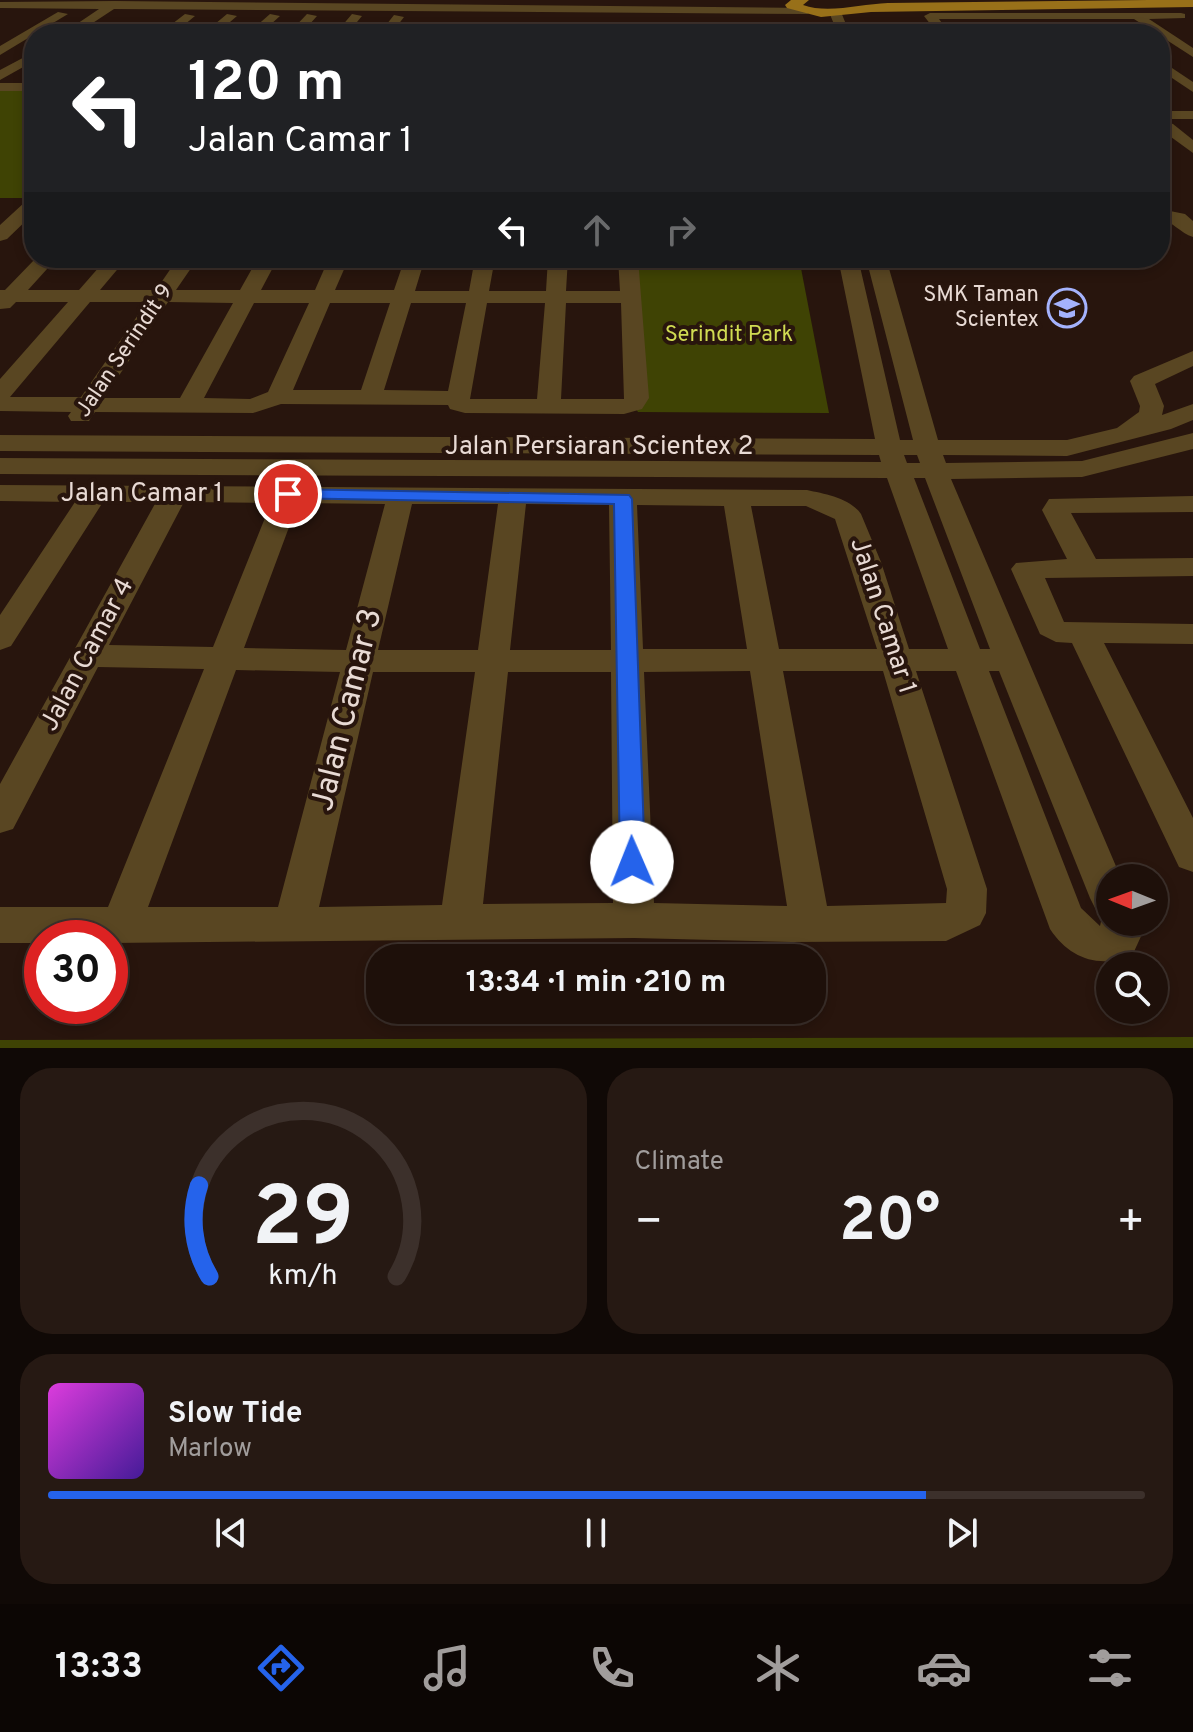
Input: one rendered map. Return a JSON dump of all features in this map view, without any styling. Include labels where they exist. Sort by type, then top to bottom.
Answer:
[{"type":"main road","points":[[840,6],[1036,0]]},
{"type":"main road","points":[[805,6],[1193,3]]},
{"type":"street","points":[[0,2],[116,3],[524,24]]},
{"type":"street","points":[[84,24],[116,3]]},
{"type":"street","points":[[441,18],[708,3],[805,6],[820,24]]},
{"type":"street","points":[[1161,3],[1193,23]]},
{"type":"street","points":[[0,14],[441,18],[805,6]]},
{"type":"street","points":[[12,21],[24,14]]},
{"type":"street","points":[[45,24],[62,14]]},
{"type":"street","points":[[967,15],[976,24]]},
{"type":"street","points":[[1010,15],[1020,24]]},
{"type":"street","points":[[1051,15],[1062,24]]},
{"type":"street","points":[[1093,15],[1105,24]]},
{"type":"street","points":[[178,24],[189,16]]},
{"type":"street","points":[[221,24],[231,16]]},
{"type":"street","points":[[265,24],[274,16]]},
{"type":"street","points":[[303,24],[311,16]]},
{"type":"street","points":[[349,24],[356,16]]},
{"type":"street","points":[[936,24],[930,16],[1181,16]]},
{"type":"street","points":[[1136,16],[1148,24]]},
{"type":"street","points":[[393,24],[398,17]]},
{"type":"street","points":[[2,49],[24,36]]},
{"type":"street","points":[[1170,39],[1193,54]]},
{"type":"street","points":[[2,49],[24,48]]},
{"type":"street","points":[[1170,54],[1193,54]]},
{"type":"street","points":[[0,76],[24,62]]},
{"type":"street","points":[[1170,71],[1192,86]]},
{"type":"street","points":[[1170,86],[1192,86]]},
{"type":"street","points":[[0,87],[24,87]]},
{"type":"street","points":[[1170,115],[1193,115]]},
{"type":"street","points":[[1170,129],[1193,148]]},
{"type":"street","points":[[0,206],[24,206]]},
{"type":"street","points":[[0,235],[24,214]]},
{"type":"street","points":[[1170,216],[1179,218],[1193,232]]},
{"type":"street","points":[[1170,233],[1193,232]]},
{"type":"street","points":[[4,300],[37,268]]},
{"type":"street","points":[[0,394],[109,268]]},
{"type":"street","name":"Jalan Serindit 9","points":[[61,443],[181,268]]},
{"type":"street","points":[[188,405],[263,268]]},
{"type":"street","points":[[278,397],[335,268]]},
{"type":"street","points":[[370,398],[412,268]]},
{"type":"street","points":[[483,268],[458,398],[459,404],[465,406],[624,407],[633,404],[637,398],[629,268]]},
{"type":"street","points":[[549,406],[557,268]]},
{"type":"street","points":[[850,268],[893,458],[1064,917],[1083,938],[1105,946],[1117,943],[1120,936]]},
{"type":"street","points":[[879,268],[931,459],[1010,660],[1096,865]]},
{"type":"street","points":[[4,300],[85,296],[630,297]]},
{"type":"street","points":[[1113,438],[1150,415],[1152,406],[1142,381],[1193,358]]},
{"type":"street","points":[[911,387],[929,418],[950,435],[1013,449]]},
{"type":"street","points":[[0,404],[253,406],[278,397],[458,398]]},
{"type":"street","name":"Jalan Persiaran Scientex 2","points":[[931,459],[1013,449],[1067,448],[1113,438],[1193,411]]},
{"type":"street","name":"Jalan Persiaran Scientex 2","points":[[0,443],[893,458],[1082,469],[1193,441]]},
{"type":"street","name":"Jalan Persiaran Scientex 2","points":[[0,466],[893,458]]},
{"type":"street","name":"Jalan Camar 1","points":[[0,493],[401,494],[623,499],[736,496],[807,498],[829,504],[847,514],[866,562],[967,889],[966,913],[946,923],[810,923]]},
{"type":"street","name":"Jalan Camar 4","points":[[0,818],[175,493]]},
{"type":"street","points":[[0,639],[94,494]]},
{"type":"street","points":[[123,920],[288,494]]},
{"type":"street","name":"Jalan Camar 3","points":[[294,925],[401,494]]},
{"type":"street","points":[[128,925],[634,920],[810,923],[736,496]]},
{"type":"street","points":[[460,923],[513,497]]},
{"type":"street","points":[[623,499],[634,920]]},
{"type":"street","points":[[1086,567],[1056,510],[1059,505],[1193,504]]},
{"type":"street","points":[[1192,635],[1056,632],[1026,569],[1193,567]]},
{"type":"street","points":[[1084,634],[1193,856]]},
{"type":"street","points":[[87,656],[360,661],[1010,660]]},
{"type":"street","points":[[0,925],[24,925]]},
{"type":"green space","points":[[0,90],[24,90],[24,198],[0,198]]},
{"type":"green space","name":"Serindit Park","points":[[628,268],[801,268],[829,413],[638,412],[633,404]]},
{"type":"green space","points":[[1193,1037],[1193,1048],[0,1048],[0,1040]]},
{"type":"place","name":"SMK Taman Scientex","points":[[1067,308]]},
{"type":"route","points":[[288,494],[623,499],[632,862]]}]
